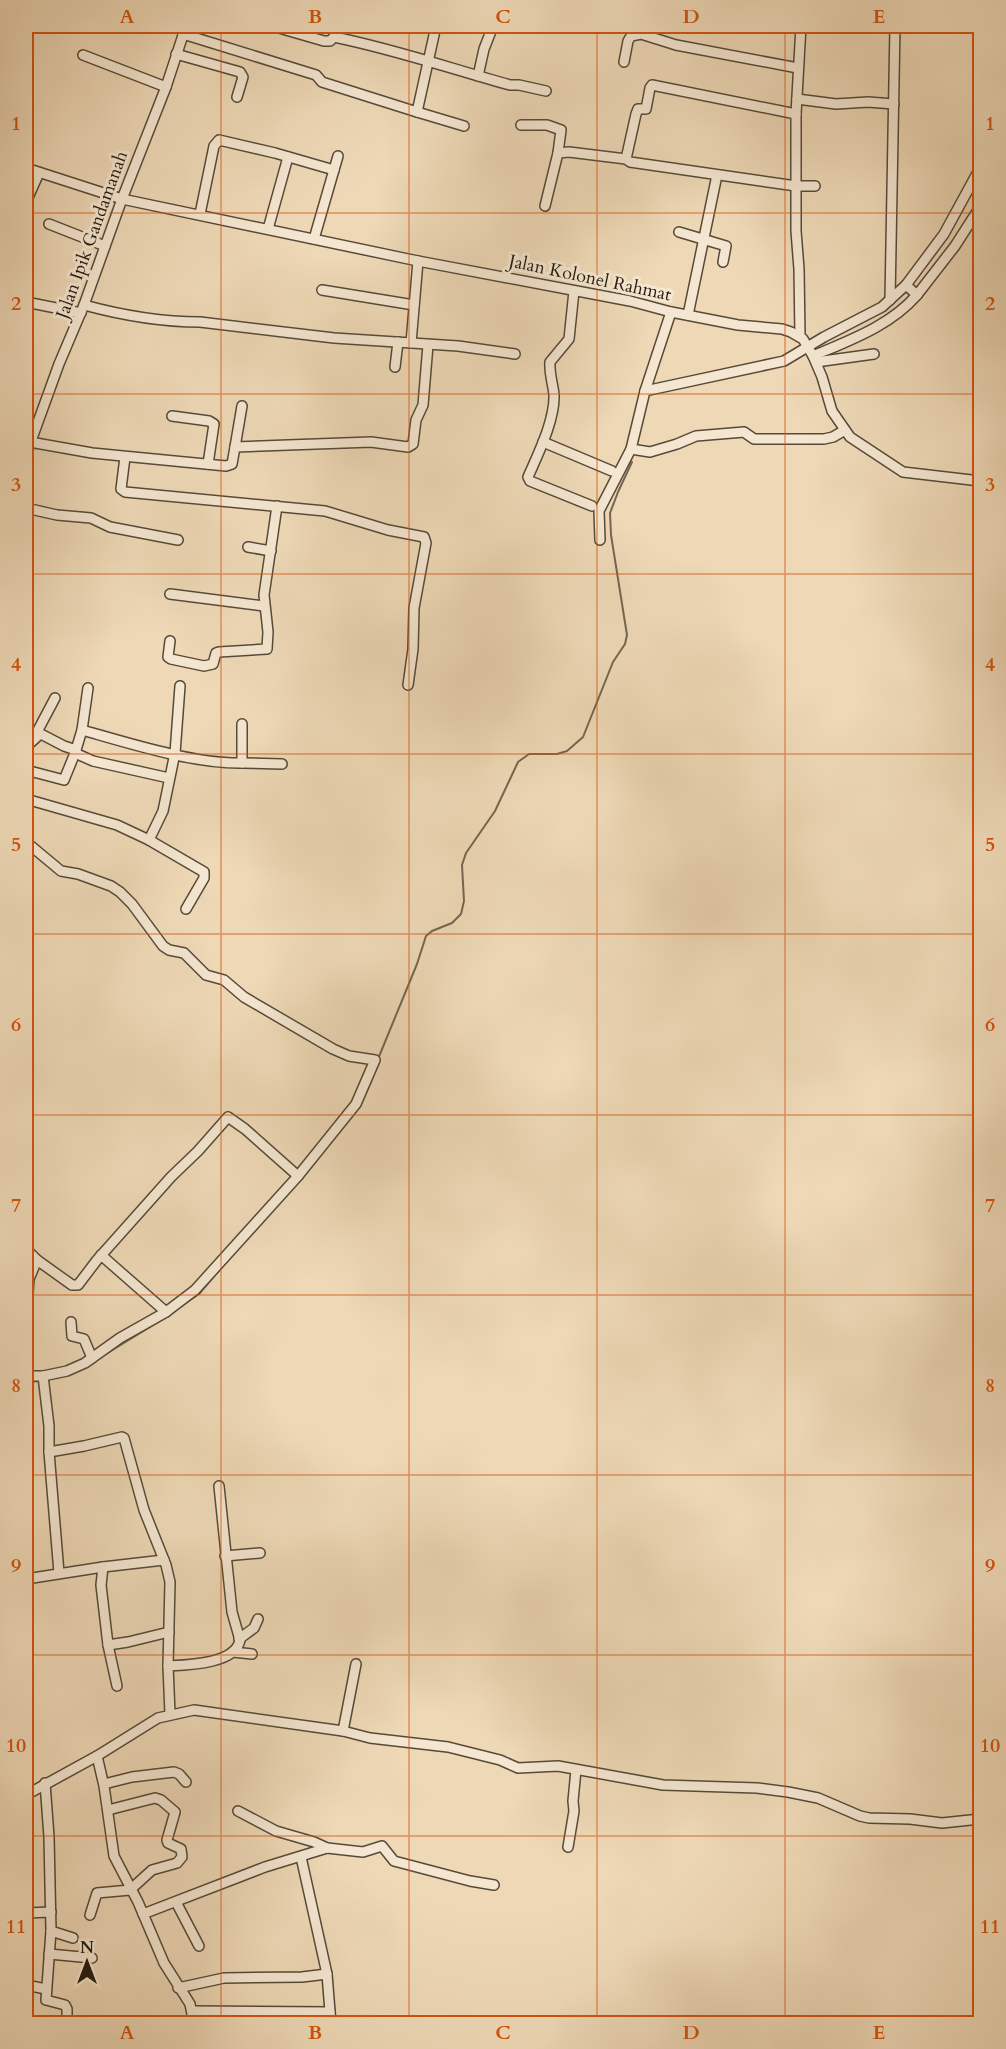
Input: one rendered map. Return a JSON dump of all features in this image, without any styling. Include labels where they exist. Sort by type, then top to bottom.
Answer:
[{"type":"street","points":[[272,26],[324,41],[330,42],[334,37],[430,61],[510,85],[519,84],[546,91]]},
{"type":"street","points":[[417,112],[436,26]]},
{"type":"street","points":[[478,76],[493,26]]},
{"type":"street","points":[[801,26],[796,114],[800,336],[812,355],[840,434]]},
{"type":"street","points":[[890,300],[895,26]]},
{"type":"street","points":[[185,30],[316,75],[322,82],[464,126]]},
{"type":"street","name":"Jalan Ipik Gandamanah","points":[[26,455],[166,87],[185,30]]},
{"type":"street","points":[[624,62],[631,36],[641,34],[676,45],[798,68]]},
{"type":"street","points":[[176,54],[240,72],[243,77],[237,97]]},
{"type":"street","points":[[83,55],[166,87]]},
{"type":"street","points":[[626,159],[636,114],[638,109],[646,109],[652,85],[796,114]]},
{"type":"street","points":[[797,99],[836,104],[868,102],[894,104]]},
{"type":"street","points":[[520,125],[547,125],[559,128],[562,132],[544,206]]},
{"type":"street","points":[[200,214],[216,141],[219,140],[334,170]]},
{"type":"street","points":[[558,153],[569,152],[626,159],[630,162],[717,175],[796,186],[815,186]]},
{"type":"street","points":[[314,239],[338,156]]},
{"type":"street","points":[[268,229],[288,157]]},
{"type":"street","name":"Jalan Kolonel Rahmat","points":[[26,168],[122,199],[418,261],[630,301],[671,312],[738,325],[782,329],[800,336]]},
{"type":"street","points":[[26,202],[39,173]]},
{"type":"street","points":[[645,391],[812,355],[843,344],[877,327],[955,246],[980,173]]},
{"type":"street","points":[[688,315],[717,175]]},
{"type":"street","points":[[812,355],[824,337],[912,290],[944,234],[981,207]]},
{"type":"street","points":[[49,224],[105,246]]},
{"type":"street","points":[[679,232],[726,246],[723,262]]},
{"type":"street","points":[[411,343],[418,261]]},
{"type":"street","points":[[322,290],[414,305]]},
{"type":"street","points":[[574,291],[569,339],[550,362],[554,398],[543,441],[528,477],[530,481],[592,506]]},
{"type":"street","points":[[26,302],[181,322],[200,322],[334,338],[458,346],[515,354]]},
{"type":"street","points":[[600,540],[599,511],[631,449],[645,391],[671,312]]},
{"type":"street","points":[[395,367],[398,342]]},
{"type":"street","points":[[235,447],[371,442],[412,446],[416,420],[423,405],[428,345]]},
{"type":"street","points":[[812,355],[874,354]]},
{"type":"street","points":[[30,442],[125,457],[231,465],[242,406]]},
{"type":"street","points":[[172,416],[209,421],[214,424],[208,464]]},
{"type":"street","points":[[631,449],[650,452],[696,436],[744,432],[754,439],[824,439],[840,434],[850,437],[903,472],[981,482]]},
{"type":"street","points":[[543,441],[612,471]]},
{"type":"street","points":[[125,457],[121,489],[125,492],[325,511],[401,533],[421,535],[426,539],[414,608],[413,649],[408,685]]},
{"type":"street","points":[[170,640],[168,657],[204,666],[213,664],[216,653],[219,652],[265,650],[267,648],[268,632],[264,606],[277,506]]},
{"type":"street","points":[[26,508],[57,515],[91,518],[110,527],[178,540]]},
{"type":"street","points":[[248,547],[271,551]]},
{"type":"street","points":[[170,594],[264,606]]},
{"type":"street","points":[[149,840],[163,811],[175,753],[180,686]]},
{"type":"street","points":[[26,770],[62,780],[66,776],[82,730],[88,688]]},
{"type":"street","points":[[55,698],[37,731],[40,734],[93,761],[169,778]]},
{"type":"street","points":[[242,724],[242,763]]},
{"type":"street","points":[[82,730],[220,762],[282,764]]},
{"type":"street","points":[[26,747],[40,734]]},
{"type":"street","points":[[26,799],[117,825],[149,840],[204,872],[204,878],[186,909]]},
{"type":"street","points":[[26,845],[31,846],[61,871],[78,874],[111,886],[120,892],[132,904],[163,946],[169,950],[184,953],[206,975],[224,980],[244,997],[333,1049],[349,1056],[375,1060],[356,1104],[298,1176],[207,1278],[188,1296],[92,1358],[67,1371],[44,1378],[26,1376]]},
{"type":"street","points":[[26,1249],[37,1260],[76,1286],[82,1282],[101,1255],[171,1177],[228,1117],[298,1176]]},
{"type":"street","points":[[101,1255],[166,1312]]},
{"type":"street","points":[[26,1321],[27,1279],[37,1260]]},
{"type":"street","points":[[70,1322],[72,1336],[84,1339],[92,1358]]},
{"type":"street","points":[[44,1378],[58,1573]]},
{"type":"street","points":[[49,1452],[124,1438],[144,1510],[164,1560],[171,1588],[168,1666],[170,1714]]},
{"type":"street","points":[[168,1666],[211,1662],[233,1652],[239,1644],[231,1612],[219,1485]]},
{"type":"street","points":[[225,1556],[260,1553]]},
{"type":"street","points":[[26,1579],[164,1560]]},
{"type":"street","points":[[103,1567],[101,1585],[108,1645],[117,1686]]},
{"type":"street","points":[[239,1639],[254,1628],[258,1619]]},
{"type":"street","points":[[108,1645],[169,1632]]},
{"type":"street","points":[[233,1652],[252,1654]]},
{"type":"street","points":[[343,1731],[356,1664]]},
{"type":"street","points":[[26,1795],[97,1756],[159,1718],[194,1710],[467,1751],[500,1760],[518,1768],[527,1769],[547,1765],[663,1785],[757,1788],[788,1792],[819,1798],[870,1818],[942,1823],[981,1819]]},
{"type":"street","points":[[97,1756],[104,1784],[114,1856],[164,1963],[190,2004],[194,2024]]},
{"type":"street","points":[[568,1847],[574,1811],[576,1770]]},
{"type":"street","points":[[104,1784],[132,1777],[174,1772],[186,1782]]},
{"type":"street","points":[[45,1783],[51,1912],[46,2000],[68,2008],[67,2024]]},
{"type":"street","points":[[108,1810],[155,1798],[176,1812],[167,1840],[168,1843],[181,1850],[181,1859],[177,1863],[152,1870],[134,1896]]},
{"type":"street","points":[[238,1811],[276,1831],[327,1848],[363,1852],[382,1846],[394,1861],[494,1885]]},
{"type":"street","points":[[143,1914],[265,1867],[327,1848]]},
{"type":"street","points":[[302,1857],[327,1974],[331,2024]]},
{"type":"street","points":[[90,1915],[97,1893],[134,1896]]},
{"type":"street","points":[[176,1902],[199,1946]]},
{"type":"street","points":[[26,1913],[51,1912]]},
{"type":"street","points":[[51,1931],[73,1938]]},
{"type":"street","points":[[49,1954],[92,1958]]},
{"type":"street","points":[[178,1988],[224,1978],[303,1977],[327,1974]]},
{"type":"street","points":[[26,1985],[46,1989]]},
{"type":"street","points":[[192,2011],[330,2012]]},
{"type":"waterway","points":[[378,1059],[426,936],[452,923],[461,914],[464,901],[462,865],[466,853],[495,811],[518,762],[529,754],[557,754],[567,751],[583,737],[613,662],[625,644],[627,635],[611,535],[610,513],[632,462]]},
{"type":"waterway","points":[[177,1309],[199,1294],[227,1261]]},
{"type":"waterway","points":[[101,1357],[168,1316]]},
{"type":"waterway","points":[[26,1382],[40,1381]]}]
